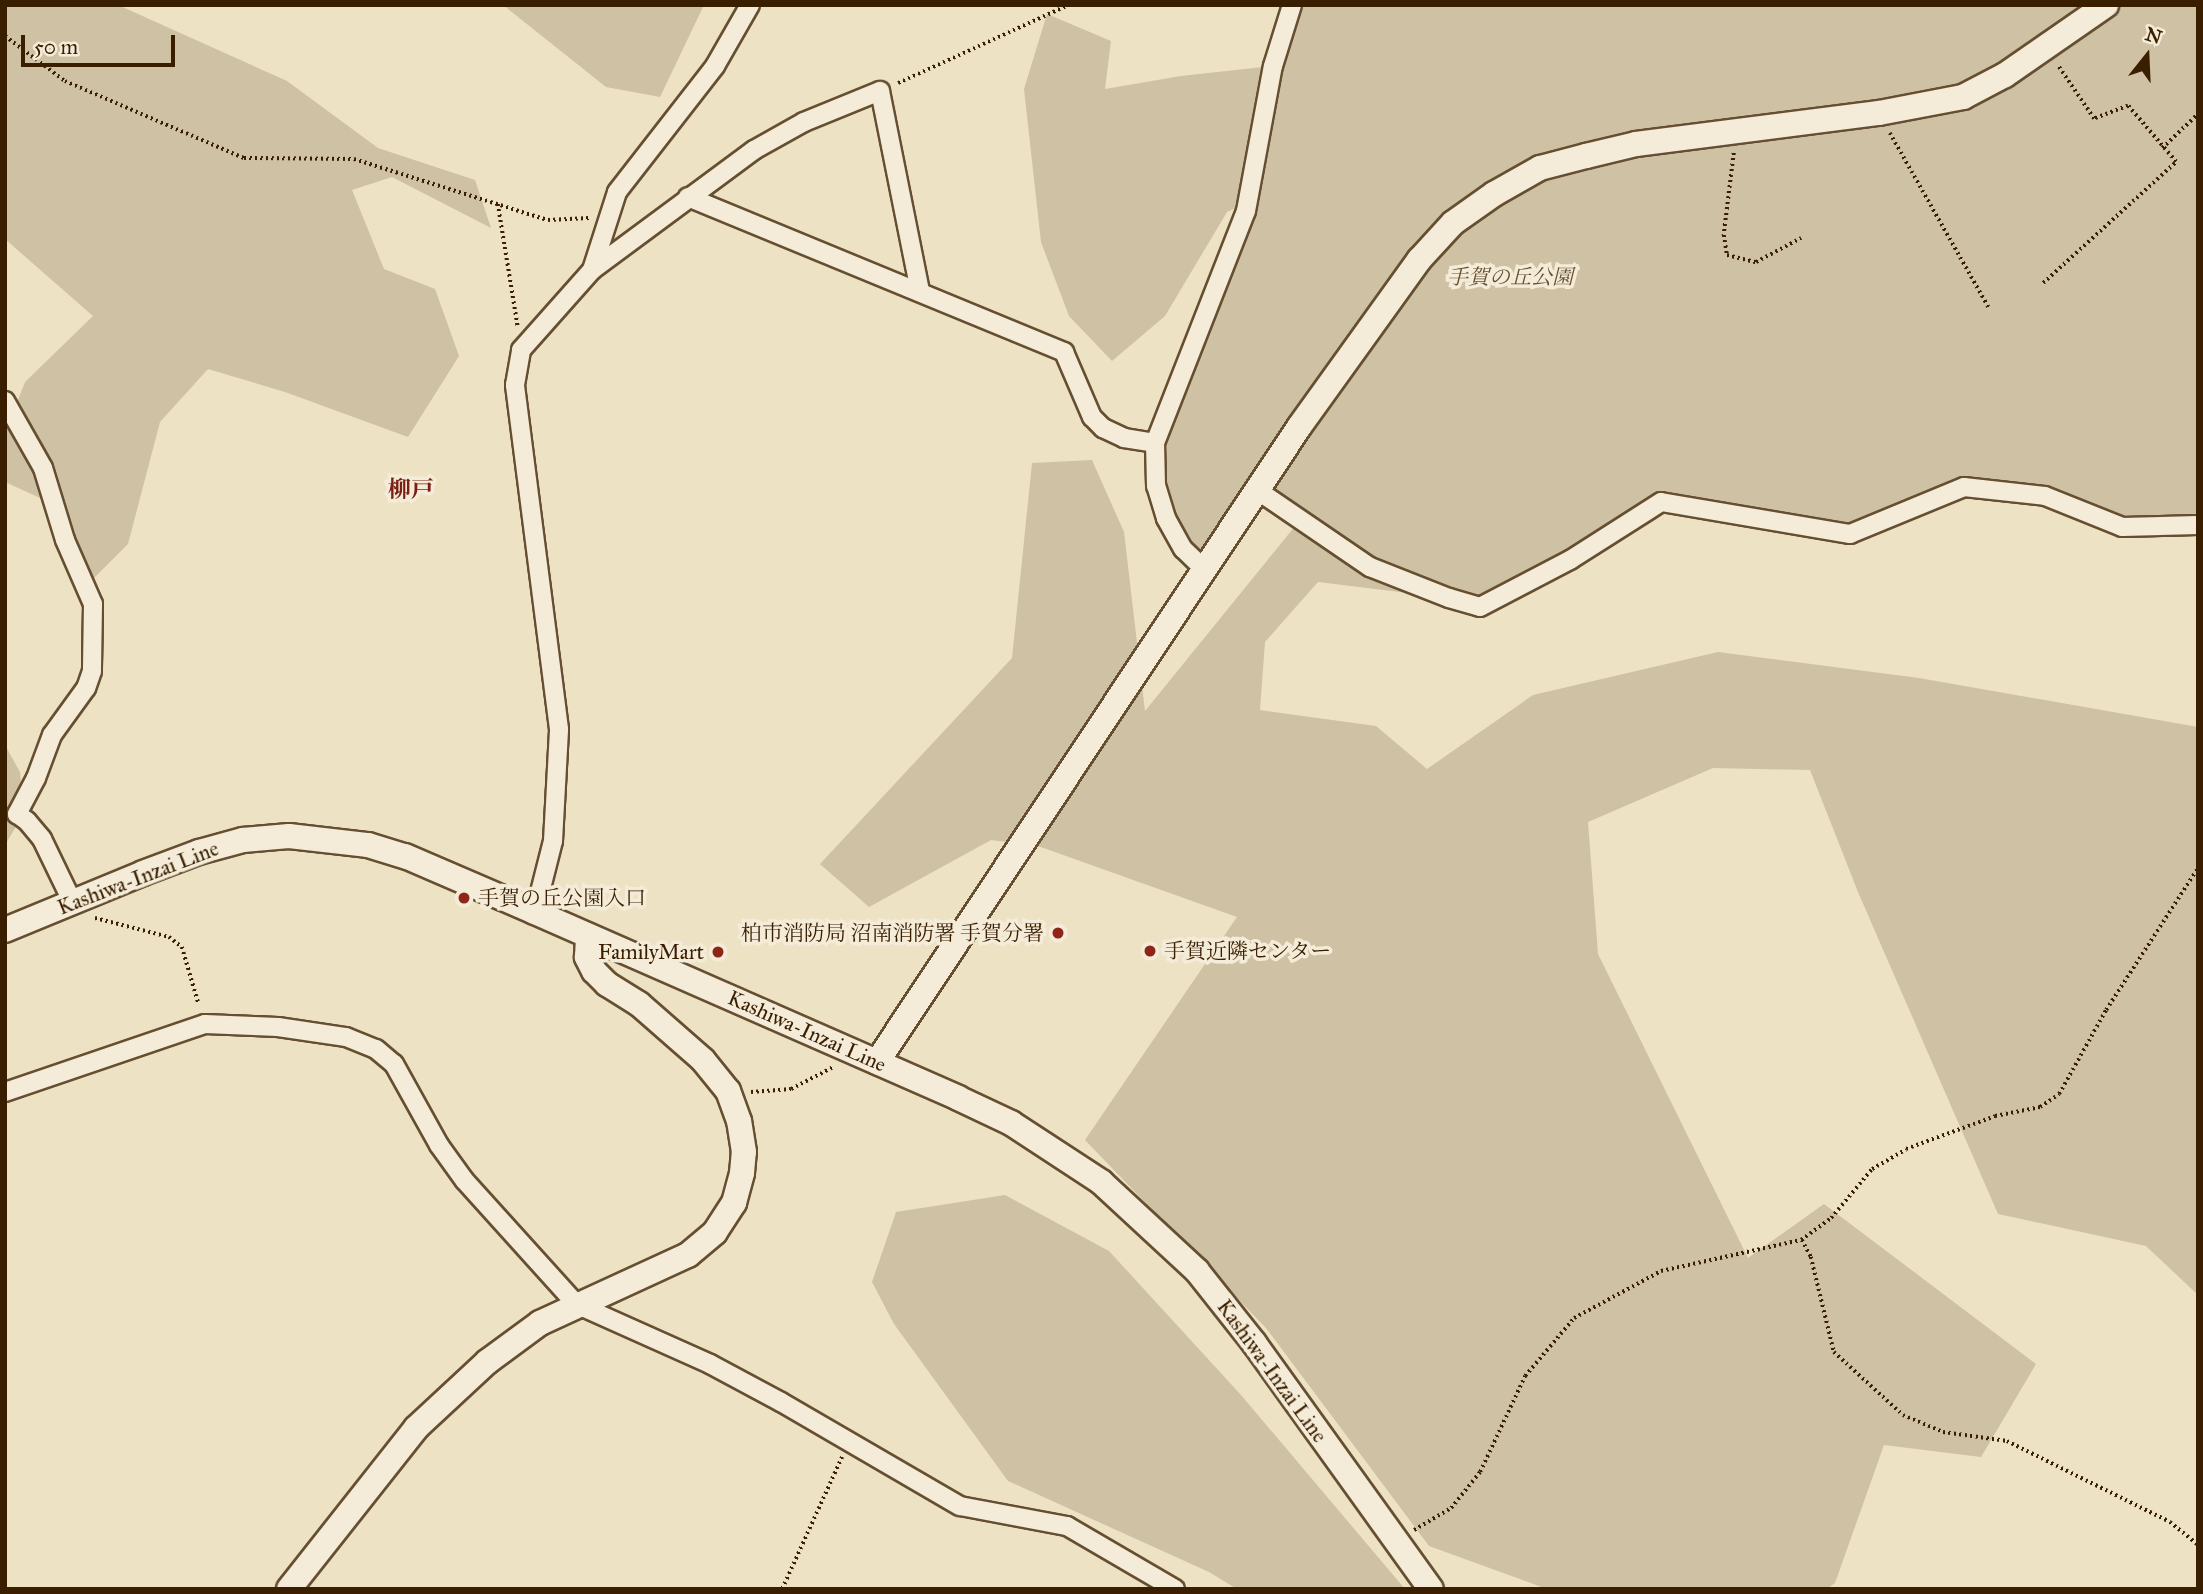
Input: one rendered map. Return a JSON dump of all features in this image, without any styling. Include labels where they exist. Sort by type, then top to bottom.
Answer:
[{"type":"street","points":[[592,270],[617,192],[715,66],[750,5]]},
{"type":"street","points":[[1204,569],[1183,549],[1166,519],[1156,486],[1155,443],[1246,211],[1273,66],[1292,5]]},
{"type":"street","points":[[866,1057],[1381,310],[1419,260],[1452,223],[1494,194],[1540,168],[1636,144],[1879,113],[1963,97],[2005,75],[2106,5]]},
{"type":"street","points":[[535,912],[554,841],[559,729],[515,385],[521,350],[592,270],[688,197],[754,150],[804,122],[880,91],[920,292]]},
{"type":"street","points":[[688,197],[1064,352],[1092,417],[1103,428],[1124,438],[1155,443]]},
{"type":"street","points":[[5,401],[43,468],[65,540],[93,604],[92,671],[86,688],[52,735],[36,778],[11,813],[27,821],[41,839],[72,901]]},
{"type":"street","points":[[1256,490],[1370,566],[1449,598],[1480,607],[1570,560],[1661,502],[1850,534],[1964,487],[2045,496],[2122,527],[2198,525]]},
{"type":"street","name":"Kashiwa-Inzai Line","points":[[5,930],[199,852],[243,840],[289,836],[380,848],[535,912],[866,1057],[1010,1124],[1101,1182],[1145,1220],[1198,1270],[1431,1589]]},
{"type":"street","points":[[289,1589],[416,1428],[487,1362],[540,1323],[576,1304],[688,1255],[715,1232],[734,1203],[743,1173],[744,1152],[728,1091],[704,1060],[639,1004],[607,984],[594,971],[587,957],[588,936]]},
{"type":"street","points":[[5,1092],[205,1024],[278,1027],[346,1037],[376,1049],[394,1065],[439,1145],[465,1181],[576,1304],[710,1364],[960,1506],[1067,1526],[1175,1589]]},
{"type":"path","points":[[880,91],[1068,5]]},
{"type":"path","points":[[5,36],[65,81],[244,158],[354,159],[548,220],[609,217]]},
{"type":"path","points":[[2043,283],[2176,162],[2128,106],[2094,120],[2046,47]]},
{"type":"path","points":[[1879,113],[1989,308]]},
{"type":"path","points":[[2162,148],[2198,114]]},
{"type":"path","points":[[1736,131],[1724,235],[1727,255],[1756,262],[1801,238]]},
{"type":"path","points":[[498,204],[521,350]]},
{"type":"path","points":[[1396,1541],[1451,1508],[1480,1472],[1525,1376],[1574,1318],[1661,1270],[1801,1240],[1831,1218],[1872,1169],[1906,1149],[1996,1116],[2040,1107],[2059,1094],[2106,1010],[2198,868]]},
{"type":"path","points":[[93,918],[169,937],[182,947],[205,1024]]},
{"type":"path","points":[[728,1091],[772,1092],[791,1089],[866,1057]]},
{"type":"path","points":[[1801,1240],[1811,1257],[1833,1352],[1903,1415],[1943,1432],[2007,1441],[2169,1522],[2198,1545]]},
{"type":"path","points":[[782,1589],[849,1441]]},
{"type":"green space","points":[[5,5],[118,5],[287,81],[378,148],[475,180],[491,228],[392,177],[352,190],[384,269],[435,289],[459,356],[408,437],[285,392],[208,369],[160,422],[128,544],[92,580],[49,502],[5,482],[5,433],[25,382],[93,316],[5,239]]},
{"type":"green space","points":[[503,5],[704,5],[660,97],[606,87]]},
{"type":"green space","name":"手賀の丘公園","points":[[1293,5],[2198,5],[2198,525],[2122,527],[2045,496],[1987,489],[1850,534],[1661,502],[1480,607],[1449,598],[1318,582],[1265,642],[1260,710],[1376,726],[1427,769],[1533,695],[1718,652],[1919,678],[2198,727],[2198,1295],[2146,1246],[1998,1214],[1858,892],[1810,770],[1713,768],[1588,822],[1598,954],[1748,1258],[1824,1204],[2036,1364],[1981,1457],[1884,1445],[1835,1583],[1827,1589],[1547,1589],[1429,1546],[1266,1328],[1085,1140],[1237,917],[1038,846],[991,840],[869,907],[820,864],[1012,658],[1032,463],[1092,460],[1124,532],[1145,711],[1300,520],[1256,490],[1204,569],[1183,549],[1154,467],[1248,202],[1227,212],[1165,316],[1112,361],[1069,316],[1041,242],[1024,89],[1047,14],[1111,41],[1105,89],[1181,76],[1273,66]]},
{"type":"green space","points":[[5,745],[20,772],[24,813],[5,845]]},
{"type":"green space","points":[[1005,1195],[1109,1251],[1241,1395],[1405,1589],[1237,1589],[1209,1572],[1008,1481],[894,1324],[872,1282],[896,1212]]},
{"type":"place","name":"手賀の丘公園入口","points":[[464,898]]},
{"type":"place","name":"柏市消防局 沼南消防署 手賀分署","points":[[1058,933]]},
{"type":"place","name":"手賀近隣センター","points":[[1150,951]]},
{"type":"place","name":"FamilyMart","points":[[718,952]]},
{"type":"district","name":"柳戸","points":[[411,489]]}]
